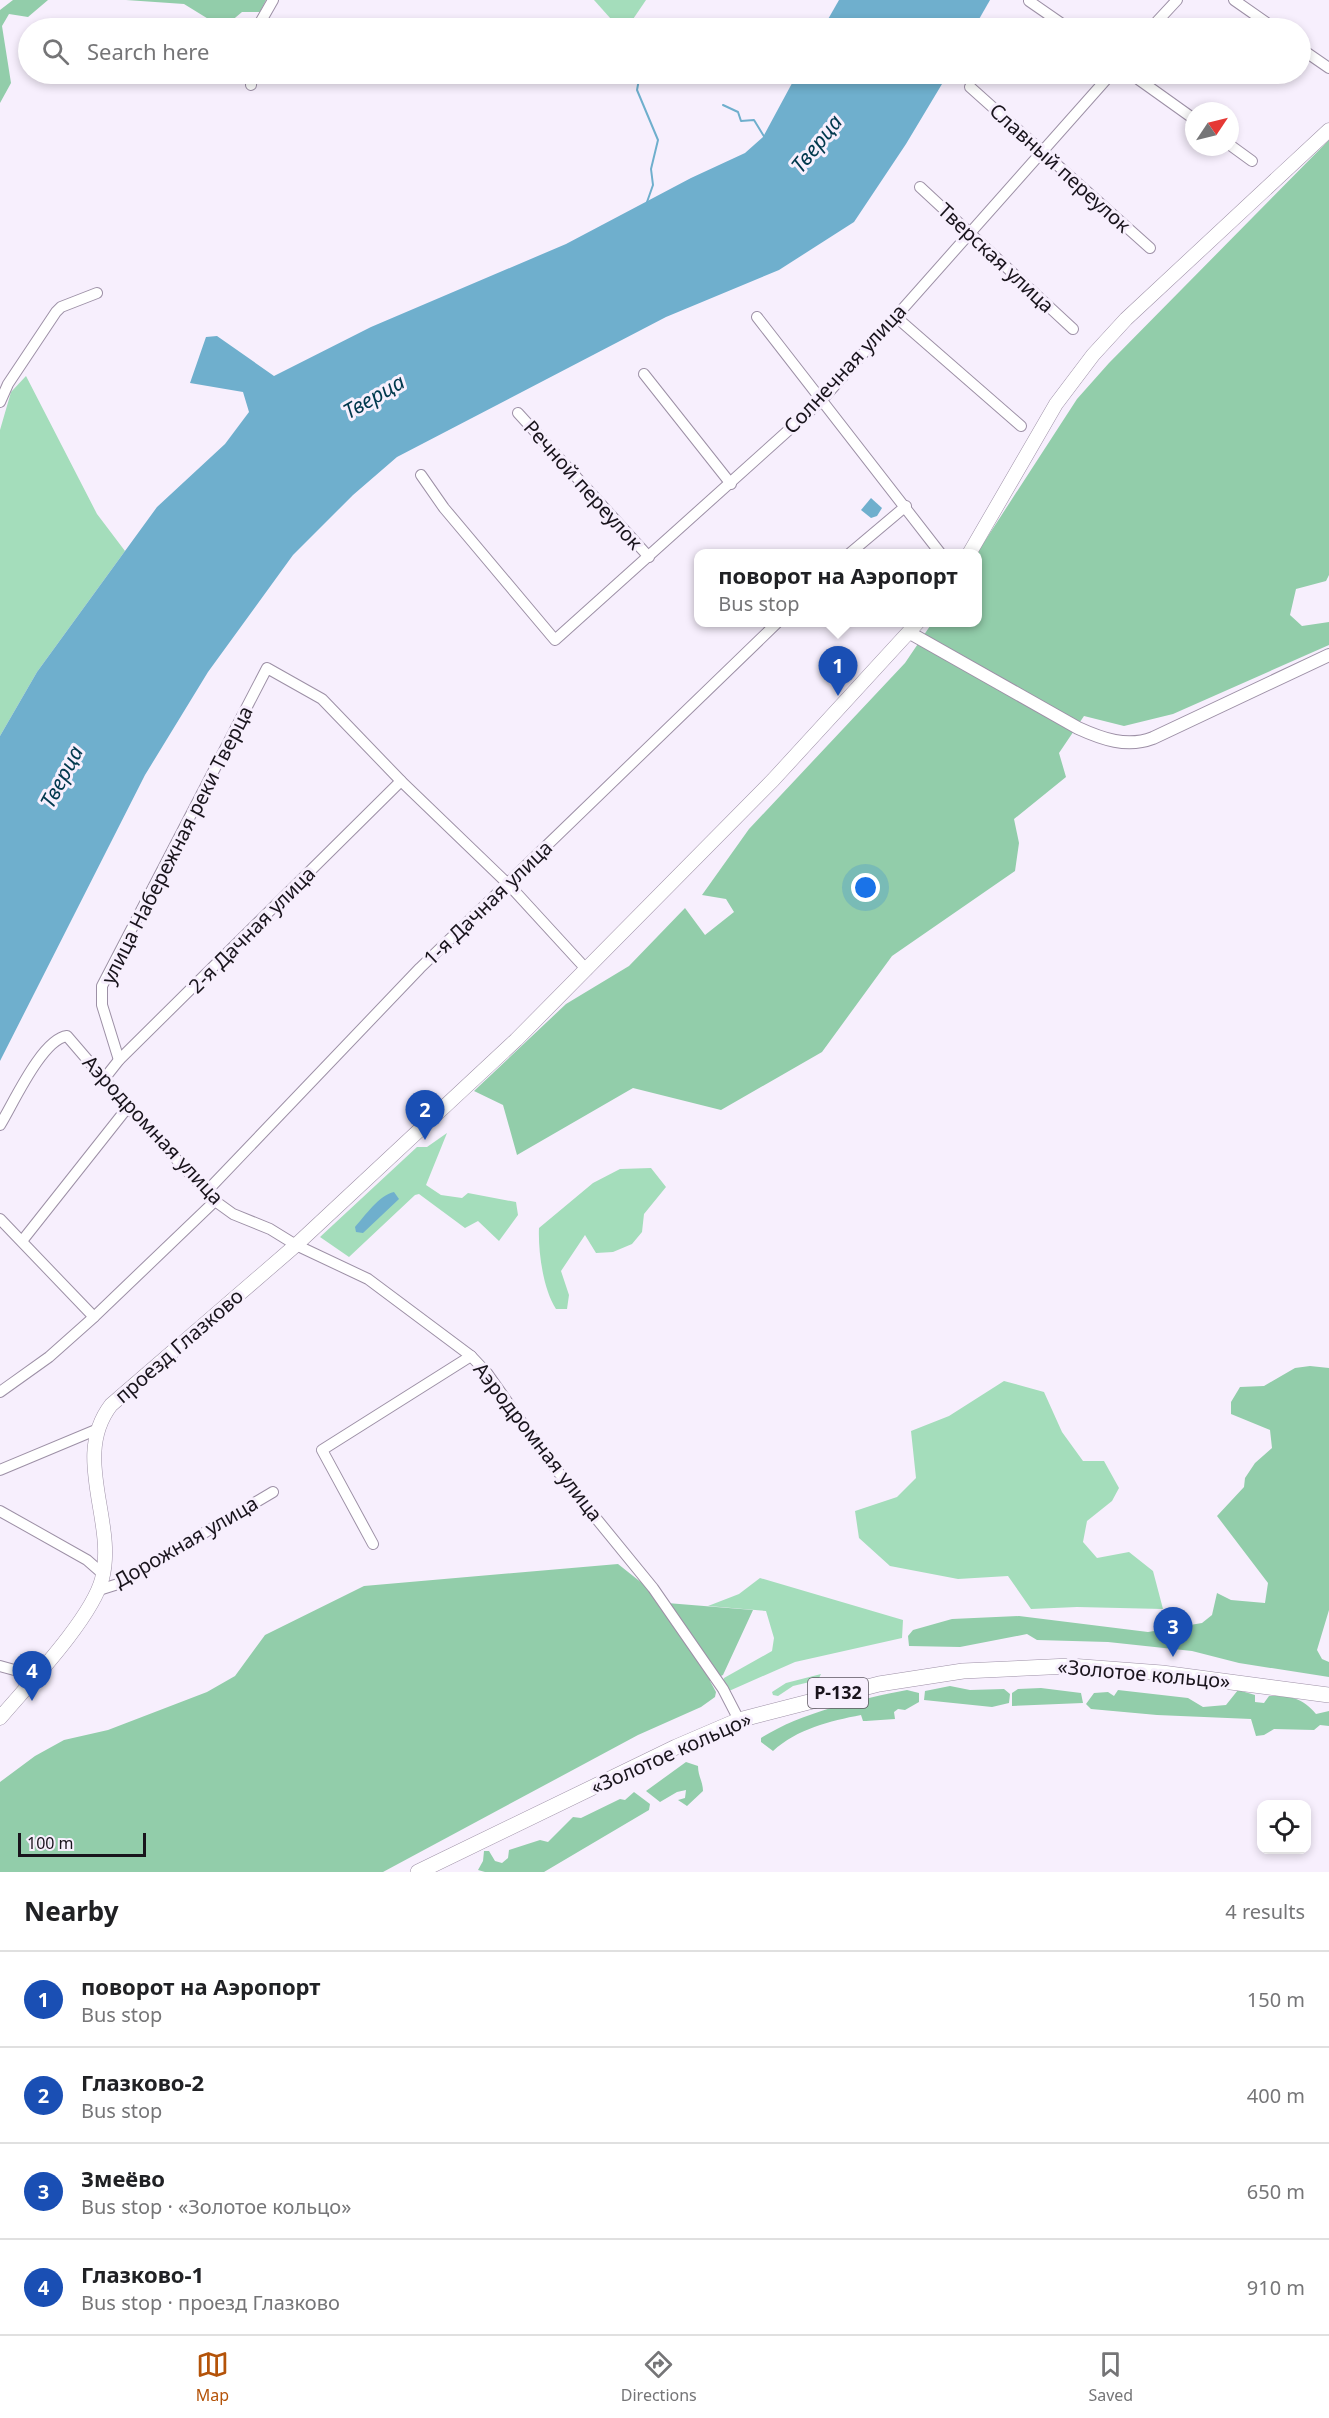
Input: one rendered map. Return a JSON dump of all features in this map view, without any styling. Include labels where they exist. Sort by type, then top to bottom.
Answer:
[{"type":"main road","points":[[972,549],[1053,410],[1093,355],[1126,319],[1329,130]]},
{"type":"main road","name":"проезд Глазково","points":[[0,1718],[87,1611],[99,1590],[105,1547],[94,1458],[98,1429],[105,1413],[122,1394],[296,1245],[516,1040],[781,771],[914,628]]},
{"type":"main road","name":"«Золотое кольцо»","points":[[420,1871],[670,1749],[739,1720],[879,1684],[963,1671],[1028,1666],[1138,1670],[1329,1695]]},
{"type":"street","points":[[263,18],[273,0]]},
{"type":"street","points":[[1160,18],[1177,0]]},
{"type":"street","points":[[1234,0],[1260,18]]},
{"type":"street","points":[[1029,1],[1054,18]]},
{"type":"street","points":[[1311,56],[1329,68]]},
{"type":"street","name":"Солнечная улица","points":[[421,475],[444,508],[555,640],[821,401],[968,232],[1102,84]]},
{"type":"street","points":[[1145,84],[1185,113]]},
{"type":"street","name":"Славный переулок","points":[[970,87],[1150,248]]},
{"type":"street","points":[[1239,152],[1252,161]]},
{"type":"street","name":"Тверская улица","points":[[920,187],[1073,329]]},
{"type":"street","points":[[0,402],[8,384],[56,312],[62,307],[97,292]]},
{"type":"street","points":[[758,317],[937,549]]},
{"type":"street","points":[[896,317],[1021,426]]},
{"type":"street","points":[[644,374],[731,484]]},
{"type":"street","name":"Речной переулок","points":[[518,413],[649,557]]},
{"type":"street","points":[[855,549],[906,506]]},
{"type":"street","name":"1-я Дачная улица","points":[[206,1192],[420,968],[509,885],[773,627]]},
{"type":"street","points":[[914,628],[1078,728],[1104,738],[1129,743],[1153,738],[1329,655]]},
{"type":"street","name":"улица Набережная реки Тверца","points":[[119,1060],[102,1005],[102,986],[267,668],[321,699],[401,781]]},
{"type":"street","points":[[401,781],[509,885],[587,970]]},
{"type":"street","name":"2-я Дачная улица","points":[[104,1079],[119,1060],[401,781]]},
{"type":"street","name":"Аэродромная улица","points":[[0,1125],[43,1052],[58,1037],[67,1036],[128,1107],[215,1201],[233,1214],[270,1229],[296,1245],[368,1279],[471,1356],[487,1372],[546,1457],[653,1588],[723,1689],[739,1720]]},
{"type":"street","points":[[22,1241],[128,1107]]},
{"type":"street","points":[[0,1392],[49,1357],[215,1201]]},
{"type":"street","points":[[0,1219],[94,1317]]},
{"type":"street","points":[[373,1544],[322,1450],[471,1356]]},
{"type":"street","points":[[0,1470],[98,1429]]},
{"type":"street","name":"Дорожная улица","points":[[99,1590],[118,1584],[273,1492]]},
{"type":"street","points":[[0,1511],[87,1560],[103,1574]]},
{"type":"street","points":[[0,1666],[18,1671],[32,1680]]},
{"type":"green space","points":[[13,0],[48,0],[28,17],[9,14],[2,26],[11,83],[0,103],[0,10]]},
{"type":"green space","points":[[126,0],[266,0],[260,12],[242,12],[235,18],[207,18],[184,4]]},
{"type":"green space","points":[[594,0],[646,0],[634,18],[610,18]]},
{"type":"green space","points":[[1329,140],[1329,575],[1326,581],[1296,589],[1290,615],[1302,626],[1329,622],[1329,645],[1173,714],[1124,726],[1084,716],[1059,753],[1066,777],[1014,819],[1019,843],[1015,871],[892,956],[822,1052],[721,1110],[633,1088],[517,1155],[503,1105],[474,1091],[566,1004],[629,966],[685,908],[705,935],[734,912],[726,899],[702,895],[749,829],[905,663],[929,627],[982,627],[982,549],[980,549],[1077,399],[1109,363]]},
{"type":"green space","points":[[26,376],[97,514],[125,551],[37,672],[0,736],[0,430],[11,392]]},
{"type":"green space","points":[[447,1133],[426,1185],[441,1195],[462,1198],[468,1193],[516,1202],[518,1215],[499,1241],[478,1221],[465,1228],[419,1194],[415,1195],[349,1257],[320,1237],[417,1147],[427,1147]]},
{"type":"green space","points":[[651,1168],[666,1187],[644,1214],[642,1232],[632,1244],[613,1252],[596,1253],[585,1235],[561,1271],[569,1295],[567,1309],[556,1309],[551,1301],[542,1270],[539,1228],[593,1183],[620,1169]]},
{"type":"green space","points":[[1310,1366],[1329,1368],[1329,1610],[1317,1650],[1322,1659],[1329,1662],[1329,1677],[1239,1663],[1192,1651],[1108,1642],[1037,1640],[1027,1634],[960,1647],[909,1646],[908,1636],[913,1630],[952,1619],[1019,1616],[1148,1632],[1202,1623],[1212,1615],[1217,1593],[1231,1600],[1265,1603],[1268,1583],[1217,1516],[1244,1487],[1245,1478],[1255,1463],[1272,1448],[1270,1430],[1231,1414],[1231,1402],[1240,1387],[1264,1386],[1295,1368]]},
{"type":"green space","points":[[1004,1381],[1044,1392],[1062,1432],[1083,1461],[1104,1461],[1119,1488],[1112,1501],[1087,1521],[1083,1542],[1097,1558],[1129,1552],[1153,1571],[1163,1609],[1077,1607],[1031,1609],[1008,1576],[958,1579],[890,1566],[859,1538],[855,1511],[897,1497],[916,1478],[911,1431],[949,1416]]},
{"type":"green space","points":[[618,1564],[667,1603],[753,1610],[723,1675],[710,1681],[716,1692],[715,1697],[701,1707],[638,1735],[383,1872],[0,1872],[0,1782],[35,1756],[64,1740],[108,1730],[207,1692],[235,1676],[265,1635],[364,1586]]},
{"type":"green space","points":[[760,1578],[903,1620],[902,1638],[795,1662],[729,1691],[721,1685],[724,1678],[772,1651],[774,1638],[766,1611],[708,1606],[739,1594]]},
{"type":"green space","points":[[821,1674],[818,1680],[793,1686],[778,1696],[773,1695],[772,1692],[786,1683]]},
{"type":"green space","points":[[950,1686],[970,1690],[1004,1689],[1010,1694],[1009,1703],[992,1707],[924,1700],[925,1691]]},
{"type":"green space","points":[[1041,1688],[1081,1693],[1083,1703],[1012,1706],[1012,1693],[1018,1689]]},
{"type":"green space","points":[[907,1690],[919,1693],[919,1702],[905,1710],[898,1709],[894,1712],[895,1719],[863,1721],[861,1715],[838,1720],[803,1732],[782,1743],[773,1751],[761,1742],[761,1738],[777,1729],[812,1714]]},
{"type":"green space","points":[[1118,1690],[1188,1698],[1203,1707],[1226,1705],[1238,1690],[1255,1695],[1255,1702],[1264,1703],[1269,1696],[1289,1697],[1306,1704],[1316,1714],[1329,1711],[1329,1726],[1320,1725],[1314,1730],[1274,1729],[1264,1735],[1256,1736],[1251,1719],[1157,1715],[1091,1709],[1086,1704],[1094,1693],[1108,1692],[1114,1696]]},
{"type":"green space","points":[[686,1762],[698,1766],[703,1791],[687,1806],[678,1800],[685,1798],[686,1790],[677,1792],[660,1802],[646,1791]]},
{"type":"green space","points":[[634,1792],[650,1804],[649,1810],[544,1872],[478,1870],[483,1861],[484,1851],[489,1851],[495,1861],[502,1863],[508,1858],[509,1850],[540,1840],[548,1842],[573,1817],[581,1818],[620,1799],[625,1800]]},
{"type":"water","points":[[839,0],[990,0],[980,18],[829,18]]},
{"type":"water","name":"Тверца","points":[[792,84],[942,84],[906,144],[854,222],[779,270],[666,317],[397,457],[353,495],[293,555],[208,672],[145,775],[0,1061],[0,736],[37,672],[157,507],[225,444],[249,412],[243,392],[190,383],[206,337],[217,336],[274,376],[371,327],[566,244],[691,178],[745,153],[763,137]]},
{"type":"water","points":[[871,498],[882,508],[877,516],[871,518],[861,510]]},
{"type":"water","points":[[394,1192],[399,1199],[363,1233],[356,1232],[355,1227],[373,1206],[383,1197]]},
{"type":"waterway","points":[[638,84],[637,90],[658,140],[651,169],[653,185],[647,202]]},
{"type":"waterway","points":[[723,105],[738,112],[741,121],[754,120],[765,138]]},
{"type":"place","name":"поворот на Аэропорт","points":[[838,696]]},
{"type":"place","name":"Глазково-2","points":[[425,1140]]},
{"type":"place","name":"Змеёво","points":[[1173,1657]]},
{"type":"place","name":"Глазково-1","points":[[32,1701]]}]
